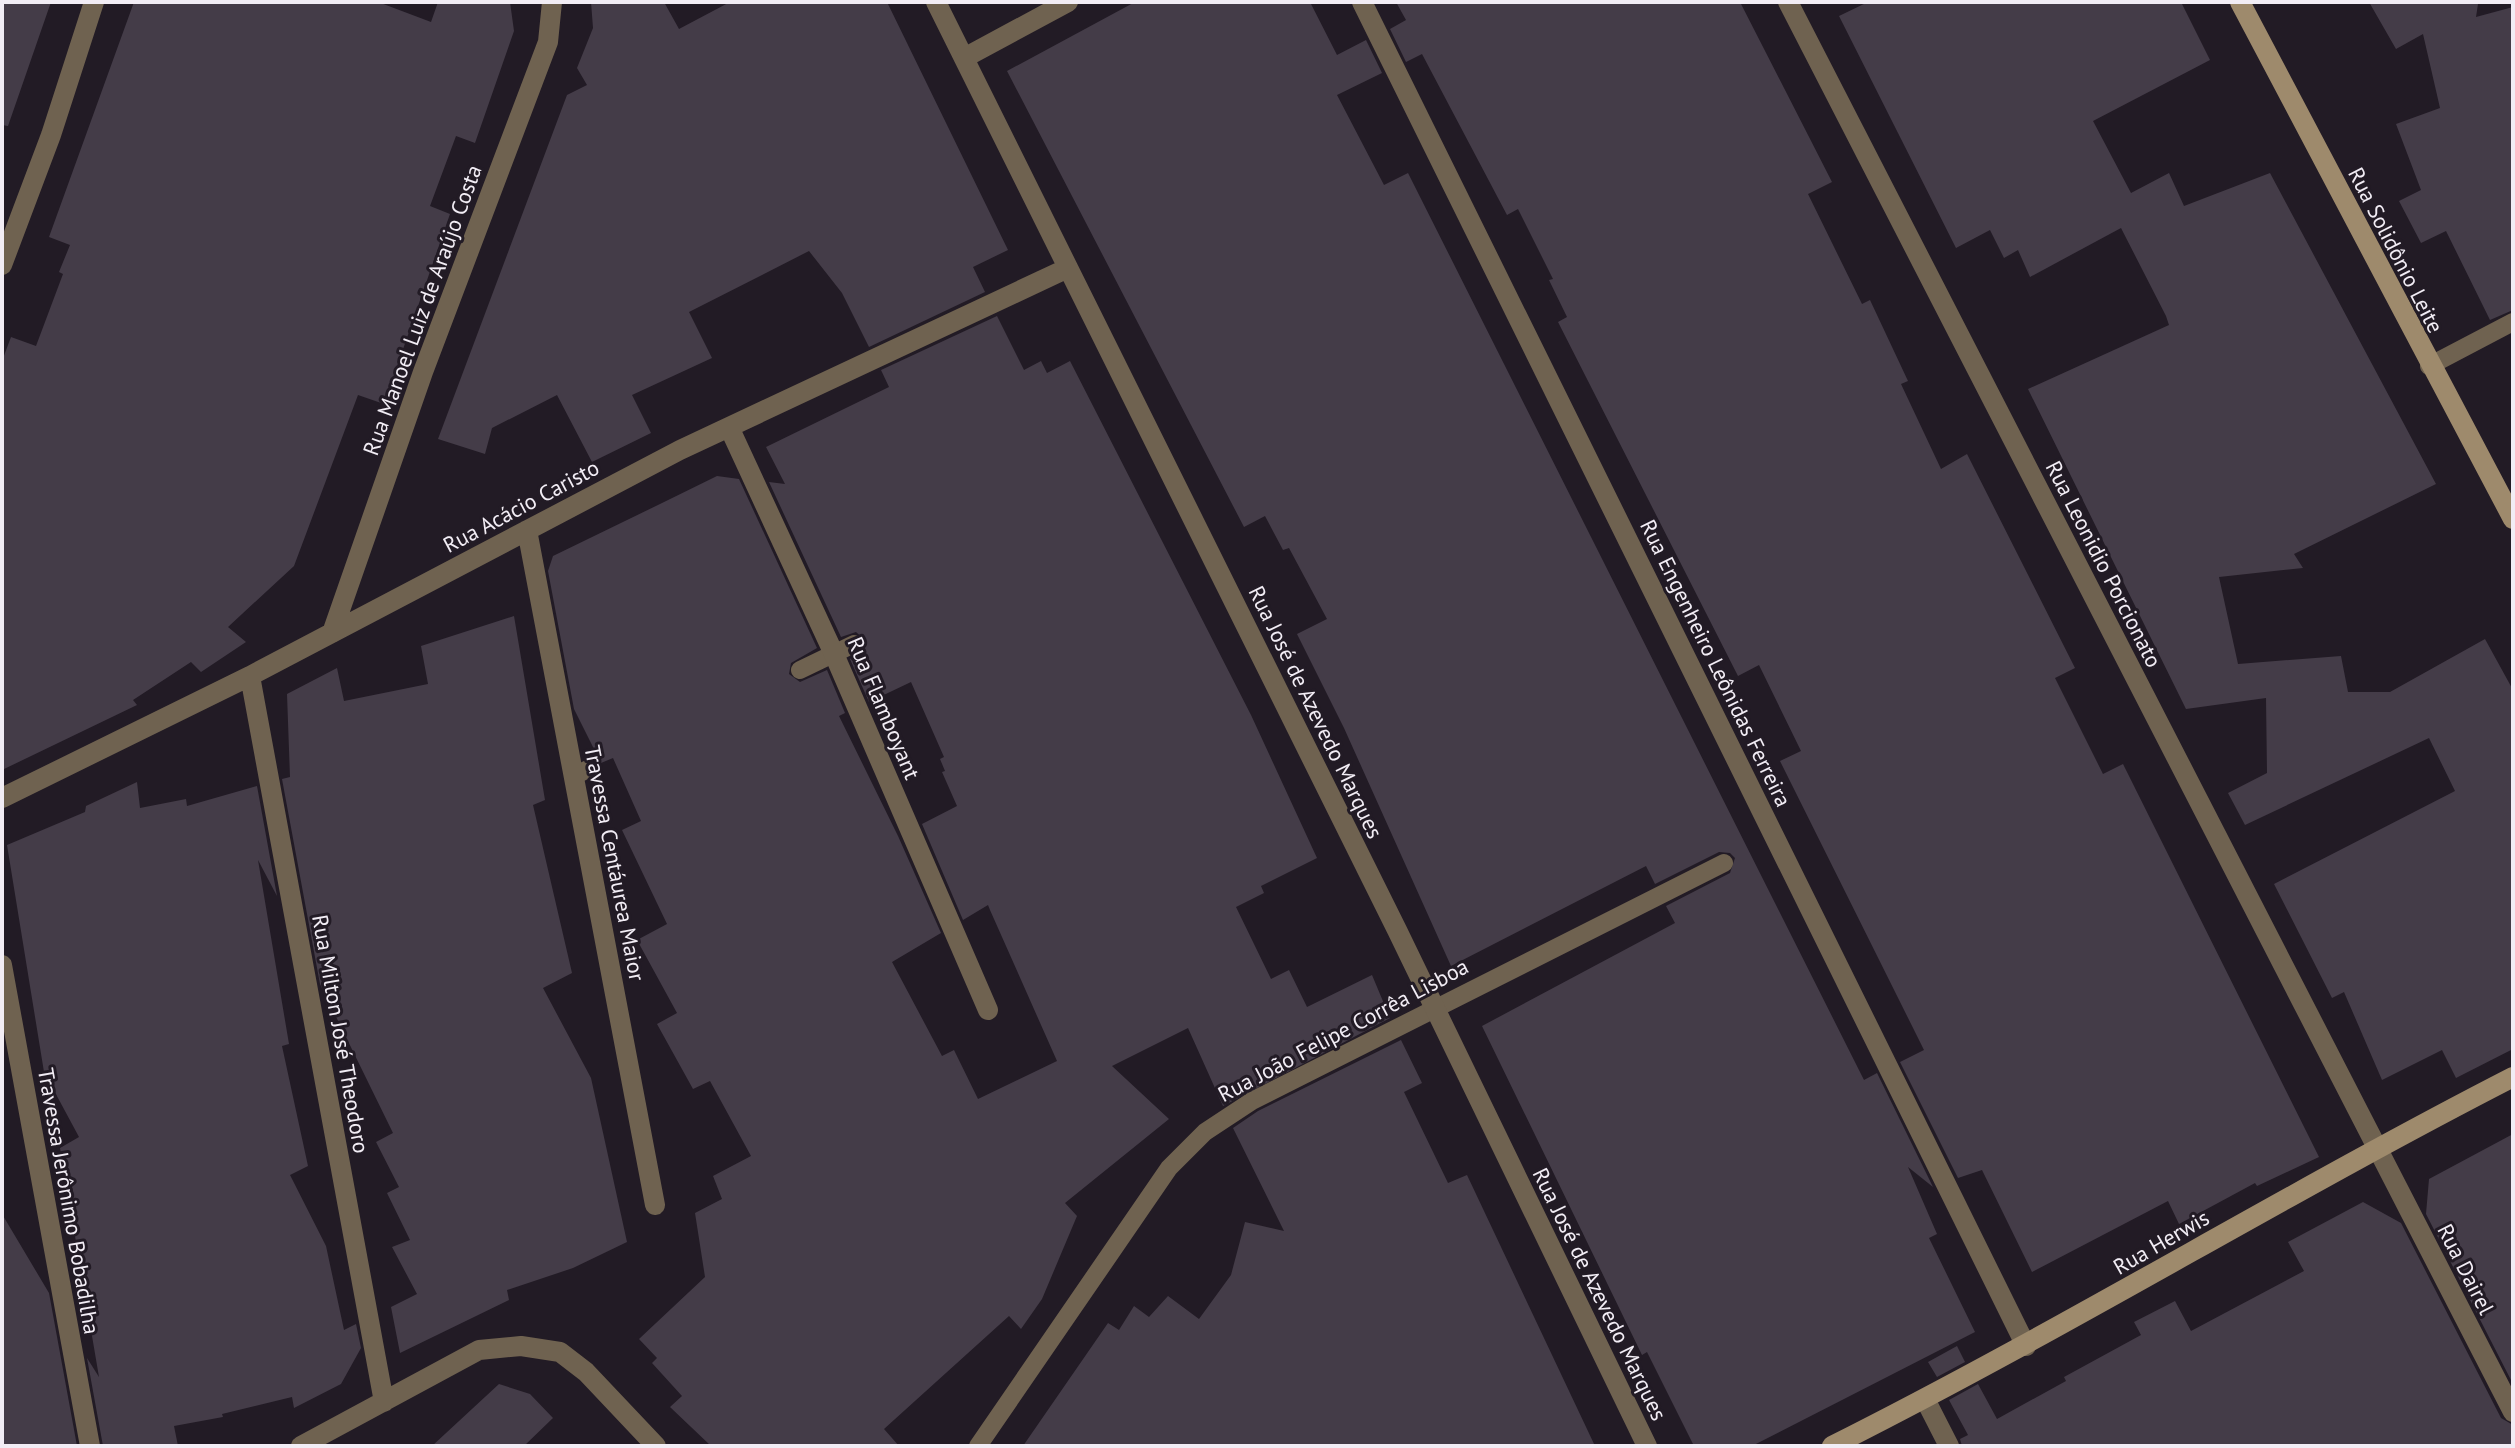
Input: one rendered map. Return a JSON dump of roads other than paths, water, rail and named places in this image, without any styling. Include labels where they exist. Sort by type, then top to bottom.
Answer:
[{"type":"main road","name":"Rua Solidônio Leite","points":[[2240,2],[2429,366],[2513,519]]},
{"type":"main road","name":"Rua Herwis","points":[[1832,1446],[2026,1346],[2377,1147],[2513,1077]]},
{"type":"street","points":[[2,265],[51,135],[94,2]]},
{"type":"street","name":"Rua Manoel Luiz de Araújo Costa","points":[[332,633],[423,372],[548,42],[552,2]]},
{"type":"street","name":"Rua José de Azevedo Marques","points":[[936,2],[1434,1007],[1647,1446]]},
{"type":"street","points":[[964,58],[1068,2]]},
{"type":"street","name":"Rua Engenheiro Leônidas Ferreira","points":[[1362,2],[2026,1346]]},
{"type":"street","name":"Rua Leonidio Porcionato","points":[[1788,2],[2377,1147]]},
{"type":"street","name":"Rua Acácio Caristo","points":[[2,798],[250,676],[729,427],[1068,268]]},
{"type":"street","name":"Rua Flamboyant","points":[[729,427],[834,654],[988,1010]]},
{"type":"street","name":"Travessa Centáurea Maior","points":[[527,530],[582,772],[655,1205]]},
{"type":"street","name":"Rua Milton José Theodoro","points":[[250,676],[384,1402]]},
{"type":"street","name":"Travessa Jerônimo Bobadilha","points":[[2,965],[90,1446]]},
{"type":"street","name":"Rua Dairel","points":[[2377,1147],[2513,1412]]},
{"type":"street","points":[[301,1446],[479,1350],[521,1346],[560,1352],[586,1372],[656,1446]]},
{"type":"street","points":[[1925,1399],[1949,1446]]},
{"type":"lane","points":[[2429,366],[2513,322]]},
{"type":"lane","points":[[800,670],[854,644]]},
{"type":"lane","name":"Rua João Felipe Corrêa Lisboa","points":[[978,1446],[1169,1168],[1205,1132],[1252,1101],[1724,863]]}]
